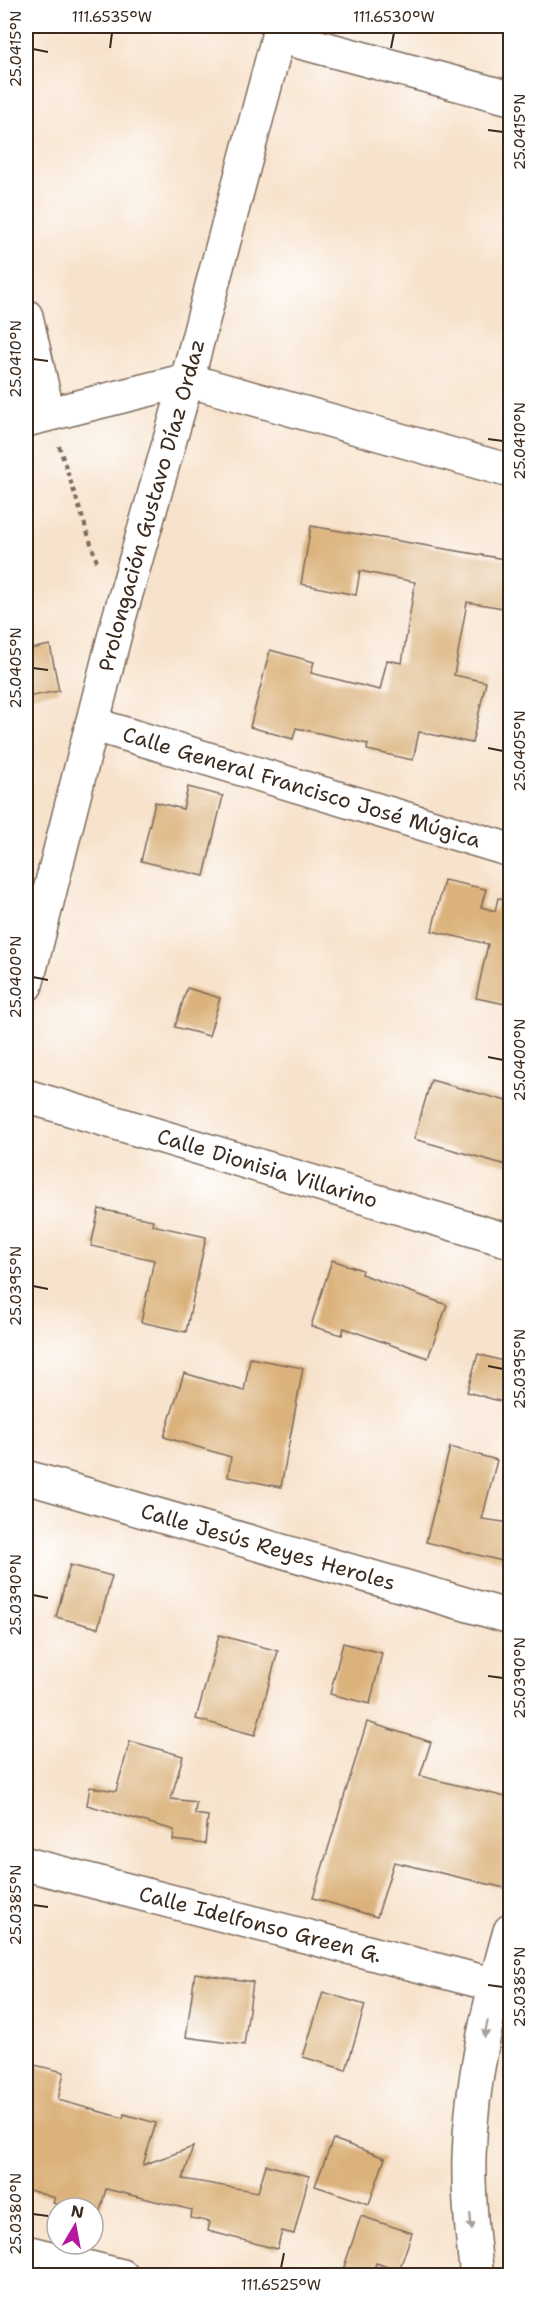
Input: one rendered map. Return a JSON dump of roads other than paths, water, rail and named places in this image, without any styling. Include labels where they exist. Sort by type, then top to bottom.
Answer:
[{"type":"street","points":[[280,31],[510,98]]},
{"type":"street","name":"Prolongación Gustavo Díaz Ordaz","points":[[26,985],[32,946],[118,622],[187,380],[280,31]]},
{"type":"street","points":[[26,316],[37,417],[187,380],[510,471]]},
{"type":"street","name":"Calle General Francisco José Múgica","points":[[92,724],[510,850]]},
{"type":"street","name":"Calle Dionisia Villarino","points":[[26,1096],[510,1241]]},
{"type":"street","name":"Calle Jesús Reyes Heroles","points":[[26,1477],[510,1617]]},
{"type":"street","name":"Calle Idelfonso Green G.","points":[[26,1864],[495,1985]]},
{"type":"street","points":[[477,2276],[470,2215],[469,2155],[477,2077],[495,1985],[510,1931]]},
{"type":"street","points":[[26,2252],[122,2276]]}]
